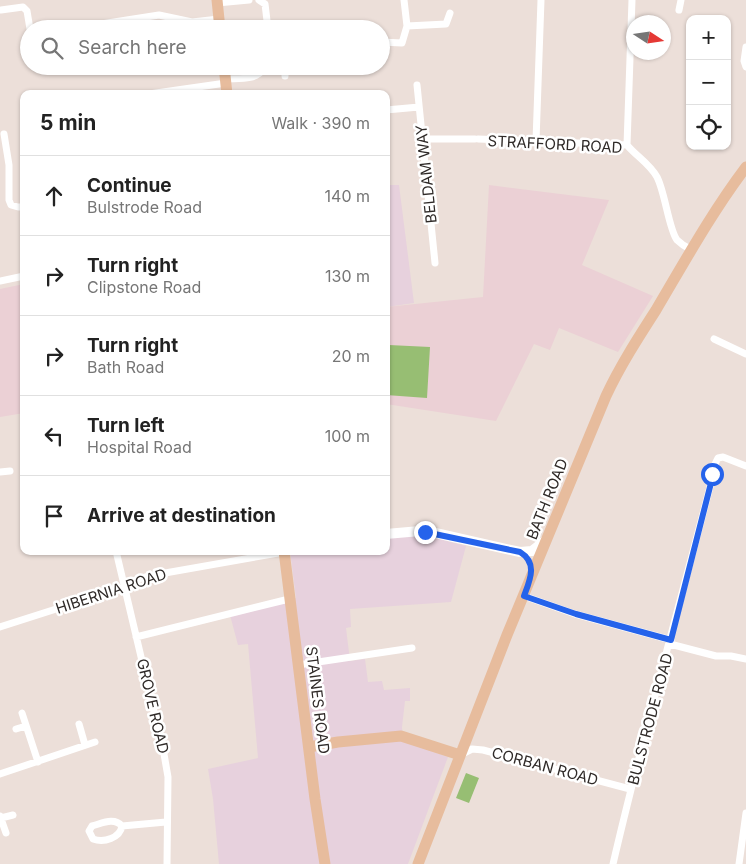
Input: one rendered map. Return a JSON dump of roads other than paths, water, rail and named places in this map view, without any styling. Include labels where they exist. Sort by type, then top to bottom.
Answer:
[{"type":"main road","points":[[217,1],[219,20]]},
{"type":"main road","name":"BATH ROAD","points":[[418,864],[507,635],[612,384],[690,249],[746,167]]},
{"type":"main road","name":"STAINES ROAD","points":[[284,555],[315,799],[327,864]]},
{"type":"main road","points":[[309,747],[338,742],[401,736],[460,755]]},
{"type":"street","points":[[217,1],[249,0]]},
{"type":"street","points":[[259,0],[265,4],[267,20]]},
{"type":"street","points":[[390,43],[402,44],[406,26],[404,0]]},
{"type":"street","points":[[536,141],[541,0]]},
{"type":"street","points":[[627,145],[632,0]]},
{"type":"street","points":[[679,10],[681,0]]},
{"type":"street","points":[[1,10],[24,7],[27,11],[28,20]]},
{"type":"street","points":[[406,26],[446,24],[450,13]]},
{"type":"street","points":[[127,20],[159,15],[183,20]]},
{"type":"street","points":[[746,47],[744,61],[746,67]]},
{"type":"street","points":[[183,90],[226,85],[259,75]]},
{"type":"street","name":"BELDAM WAY","points":[[417,85],[435,263]]},
{"type":"street","points":[[390,110],[419,107]]},
{"type":"street","points":[[4,134],[10,165],[9,200],[12,205],[20,207]]},
{"type":"street","name":"STRAFFORD ROAD","points":[[422,139],[476,139],[627,145],[645,161],[657,177],[666,201],[674,235],[678,242],[690,249]]},
{"type":"street","points":[[0,281],[20,277]]},
{"type":"street","points":[[714,339],[746,354]]},
{"type":"street","name":"BULSTRODE ROAD","points":[[613,864],[630,789],[712,479],[714,463],[718,458],[723,457],[746,466]]},
{"type":"street","points":[[0,472],[10,471]]},
{"type":"street","points":[[390,534],[431,532],[520,552],[532,551],[547,539]]},
{"type":"street","points":[[520,552],[530,562],[532,575]]},
{"type":"street","name":"GROVE ROAD","points":[[117,555],[151,693],[168,777],[167,864]]},
{"type":"street","name":"HIBERNIA ROAD","points":[[0,627],[125,587],[136,580],[148,576],[262,555]]},
{"type":"street","points":[[524,596],[572,614],[716,656],[746,659]]},
{"type":"street","points":[[136,637],[289,599]]},
{"type":"street","points":[[298,665],[412,648]]},
{"type":"street","points":[[22,714],[38,762]]},
{"type":"street","points":[[79,724],[85,745]]},
{"type":"street","points":[[16,729],[26,726]]},
{"type":"street","points":[[0,774],[95,742]]},
{"type":"street","name":"CORBAN ROAD","points":[[460,755],[472,749],[490,752],[630,789]]},
{"type":"street","points":[[739,864],[746,813]]},
{"type":"street","points":[[6,833],[0,817],[13,815]]},
{"type":"street","points":[[122,826],[166,822]]}]
